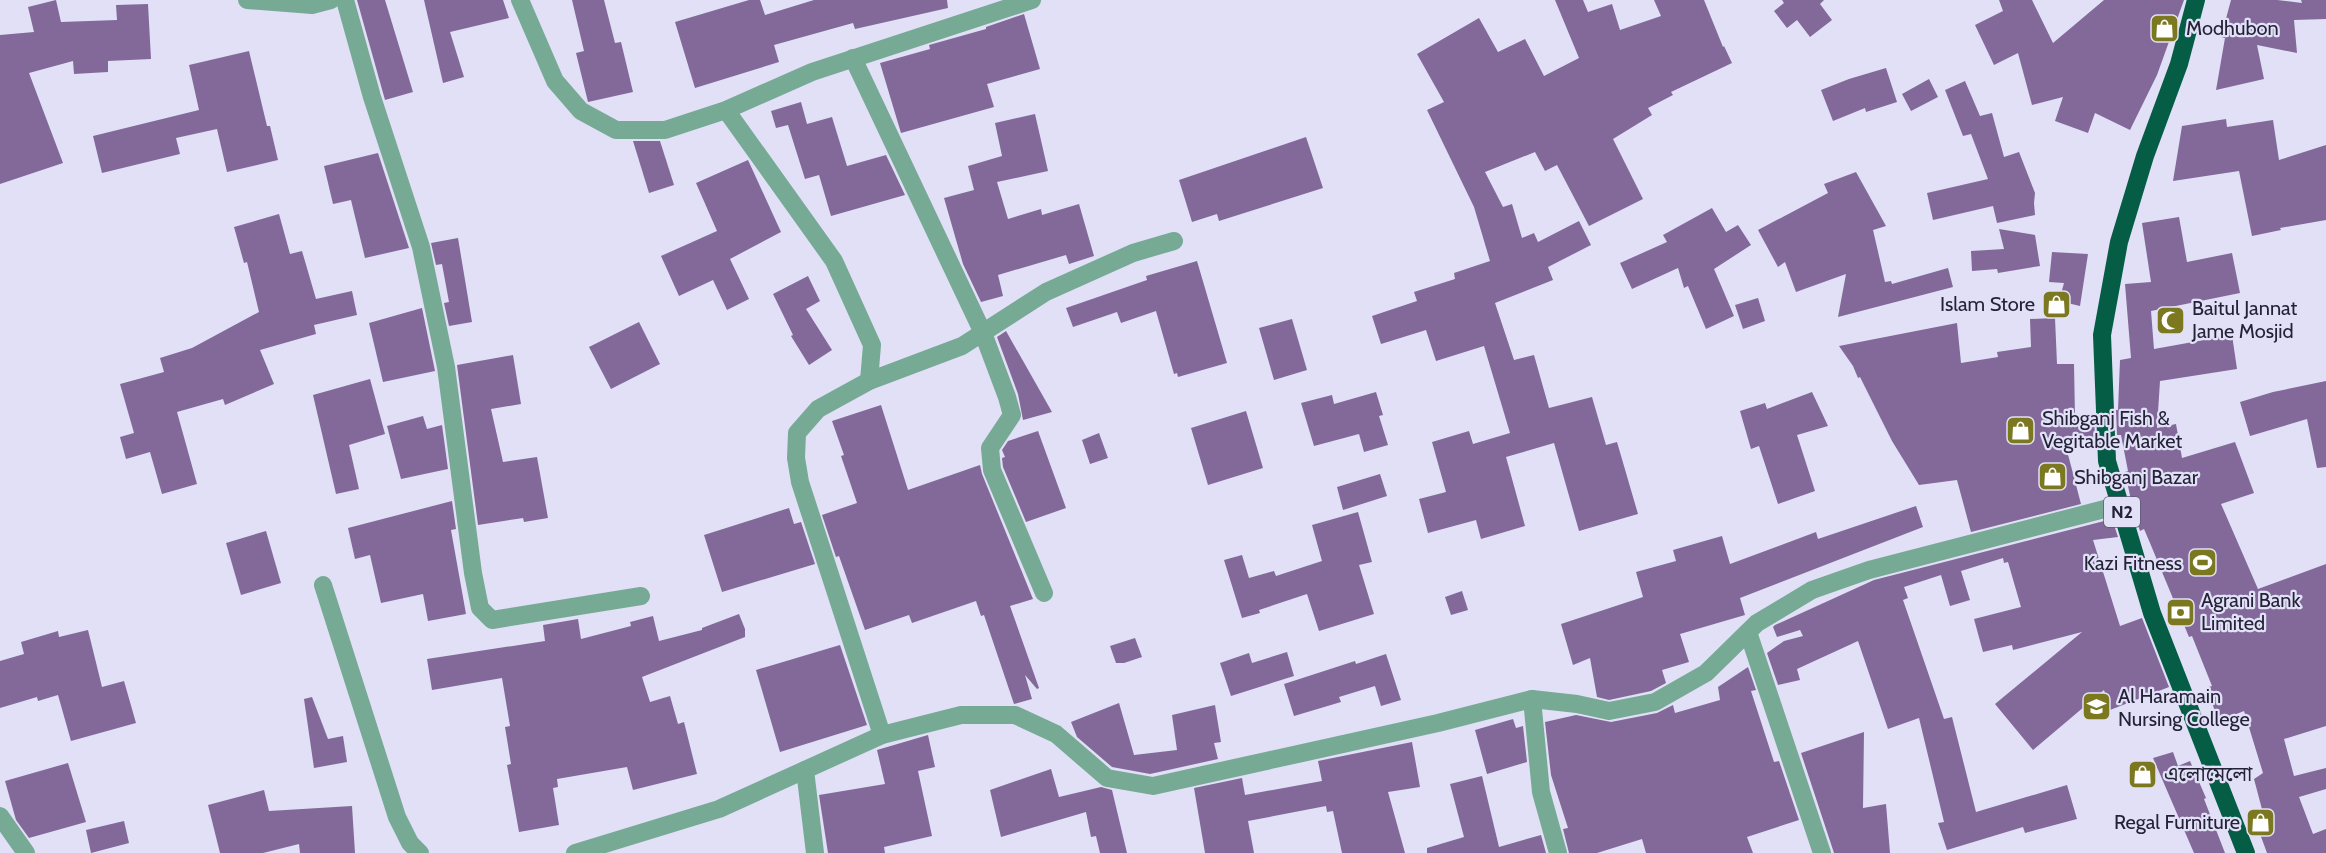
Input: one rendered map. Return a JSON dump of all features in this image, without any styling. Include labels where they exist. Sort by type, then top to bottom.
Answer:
[{"type":"highway","name":"N2","points":[[2196,0],[2179,64],[2145,156],[2119,242],[2102,335],[2107,461],[2152,613],[2246,853]]},
{"type":"street","points":[[247,0],[312,4],[331,0]]},
{"type":"street","points":[[345,0],[372,97],[421,247],[446,367],[473,573],[480,608],[492,620],[641,596]]},
{"type":"street","points":[[520,0],[555,81],[581,111],[616,130],[665,130],[726,110],[812,72],[1032,0]]},
{"type":"street","points":[[853,58],[983,333],[1007,397],[1012,415],[990,448],[992,470],[1044,593]]},
{"type":"street","points":[[726,110],[834,261],[872,345],[869,381]]},
{"type":"street","points":[[882,735],[800,482],[796,458],[797,433],[818,409],[869,381],[962,346],[1046,292],[1133,253],[1174,241]]},
{"type":"street","points":[[575,853],[719,810],[882,735],[961,715],[1015,715],[1056,734],[1107,778],[1153,786],[1438,723],[1532,699],[1577,704],[1609,711],[1655,702],[1706,673],[1756,623],[1812,590],[1869,570],[2120,505]]},
{"type":"street","points":[[323,585],[397,817],[410,843],[420,853]]},
{"type":"street","points":[[1748,632],[1822,853]]},
{"type":"street","points":[[1532,699],[1541,792],[1558,853]]},
{"type":"street","points":[[805,770],[815,853]]},
{"type":"street","points":[[0,816],[26,853]]},
{"type":"building","points":[[56,0],[61,22],[117,20],[116,5],[148,4],[151,59],[108,61],[108,72],[74,74],[73,61],[29,73],[63,163],[0,184],[0,35],[34,32],[28,7]]},
{"type":"building","points":[[357,0],[385,0],[413,92],[385,100]]},
{"type":"building","points":[[424,0],[503,0],[509,18],[450,32],[464,77],[443,83]]},
{"type":"building","points":[[572,0],[604,0],[615,43],[621,42],[633,92],[588,102],[576,53],[584,51]]},
{"type":"building","points":[[749,0],[760,0],[765,15],[814,0],[947,0],[948,8],[855,29],[853,23],[774,45],[779,62],[695,88],[675,22]]},
{"type":"building","points":[[1555,0],[1583,0],[1588,12],[1612,4],[1620,30],[1661,16],[1654,0],[1704,0],[1732,63],[1671,92],[1673,95],[1648,108],[1652,115],[1613,139],[1643,199],[1589,226],[1557,165],[1545,171],[1535,152],[1485,172],[1503,207],[1512,204],[1522,238],[1534,233],[1538,242],[1579,221],[1591,245],[1548,267],[1553,280],[1495,303],[1514,360],[1534,355],[1549,408],[1592,397],[1606,445],[1617,442],[1638,514],[1579,531],[1554,443],[1506,457],[1525,526],[1481,539],[1476,520],[1428,533],[1419,499],[1446,492],[1432,442],[1469,431],[1473,444],[1510,433],[1484,346],[1436,361],[1426,330],[1381,344],[1372,316],[1417,301],[1414,292],[1455,279],[1454,273],[1490,261],[1474,207],[1427,110],[1444,102],[1417,54],[1479,18],[1498,52],[1525,39],[1544,76],[1579,58]]},
{"type":"building","points":[[1782,0],[1824,0],[1820,4],[1832,20],[1810,37],[1797,20],[1787,28],[1774,11],[1784,3]]},
{"type":"building","points":[[1999,0],[2032,0],[2053,43],[2104,0],[2184,0],[2157,75],[2130,130],[2095,113],[2088,133],[2055,121],[2063,97],[2032,105],[2018,53],[1994,65],[1975,25],[2003,11]]},
{"type":"building","points":[[2231,0],[2277,0],[2302,3],[2301,0],[2326,0],[2326,19],[2294,20],[2297,53],[2257,45],[2264,79],[2216,90],[2225,38],[2221,37]]},
{"type":"building","points":[[1024,14],[1040,69],[987,84],[994,107],[901,133],[880,63],[930,49],[929,45],[986,29],[986,27]]},
{"type":"building","points":[[249,51],[267,126],[270,126],[278,160],[227,172],[217,129],[176,138],[180,154],[102,173],[93,136],[199,110],[189,65]]},
{"type":"building","points":[[1886,68],[1897,102],[1866,112],[1865,108],[1833,121],[1821,90]]},
{"type":"building","points":[[1929,79],[1938,97],[1911,111],[1902,94]]},
{"type":"building","points":[[1965,81],[1980,116],[1992,113],[2004,157],[2019,152],[2035,193],[2035,215],[1997,223],[1993,206],[1933,220],[1927,193],[1988,179],[1971,134],[1963,136],[1945,90]]},
{"type":"building","points":[[801,102],[807,124],[832,117],[847,166],[886,155],[905,195],[831,216],[819,175],[805,179],[788,125],[776,128],[771,111]]},
{"type":"building","points":[[1035,114],[1048,171],[997,182],[1008,219],[1041,209],[1042,215],[1079,204],[1094,256],[1069,264],[1066,255],[998,275],[1003,296],[981,302],[963,264],[944,198],[974,190],[968,166],[1002,156],[995,123]]},
{"type":"building","points":[[2226,119],[2227,127],[2273,120],[2279,160],[2326,145],[2326,220],[2280,228],[2281,230],[2252,236],[2239,171],[2173,181],[2182,126]]},
{"type":"building","points":[[1306,137],[1323,188],[1219,221],[1217,214],[1192,222],[1179,180]]},
{"type":"building","points":[[633,141],[660,141],[674,185],[649,193]]},
{"type":"building","points":[[378,153],[409,248],[365,258],[351,200],[333,204],[324,166]]},
{"type":"building","points":[[748,160],[781,232],[730,259],[749,299],[727,310],[713,280],[679,296],[661,256],[717,231],[696,183]]},
{"type":"building","points":[[1856,172],[1886,226],[1873,230],[1885,282],[1891,281],[1892,284],[1948,268],[1953,287],[1838,317],[1846,274],[1796,292],[1785,262],[1778,267],[1758,230],[1828,193],[1824,184]]},
{"type":"building","points":[[1712,208],[1726,232],[1738,225],[1751,245],[1714,269],[1734,316],[1706,329],[1688,286],[1684,288],[1678,268],[1632,289],[1620,263],[1667,242],[1663,235]]},
{"type":"building","points":[[279,214],[290,254],[302,251],[316,299],[352,291],[357,315],[314,325],[316,334],[260,350],[274,384],[225,405],[223,399],[177,412],[197,484],[162,494],[150,452],[126,459],[120,437],[134,433],[120,384],[164,372],[160,358],[192,348],[259,312],[247,262],[244,263],[234,227]]},
{"type":"building","points":[[2179,217],[2187,262],[2232,253],[2240,293],[2151,311],[2154,349],[2232,335],[2237,369],[2160,381],[2157,428],[2176,424],[2182,458],[2235,442],[2254,493],[2221,504],[2258,589],[2326,564],[2326,726],[2284,739],[2294,776],[2326,768],[2326,789],[2299,797],[2313,834],[2326,829],[2326,853],[2267,853],[2260,834],[2268,832],[2254,779],[2263,773],[2244,711],[2219,721],[2206,688],[2212,686],[2192,636],[2189,637],[2144,529],[2140,531],[2134,514],[2125,472],[2128,471],[2121,435],[2117,435],[2116,410],[2118,410],[2120,360],[2131,358],[2125,284],[2151,282],[2142,223]]},
{"type":"building","points":[[1999,229],[2035,235],[2040,266],[1998,273],[1997,269],[1972,271],[1971,251],[2004,249]]},
{"type":"building","points":[[458,238],[472,322],[449,326],[444,303],[449,302],[442,264],[436,265],[431,243]]},
{"type":"building","points":[[2052,252],[2088,254],[2080,306],[2059,301],[2064,283],[2049,282]]},
{"type":"building","points":[[1197,261],[1227,363],[1178,377],[1177,373],[1174,374],[1156,311],[1121,323],[1117,312],[1073,327],[1066,308],[1147,280],[1146,276]]},
{"type":"building","points":[[808,276],[820,301],[806,309],[832,350],[809,365],[791,336],[793,335],[773,294]]},
{"type":"building","points":[[1758,298],[1765,321],[1743,329],[1735,305]]},
{"type":"building","points":[[422,308],[435,371],[383,382],[369,323]]},
{"type":"building","points":[[2055,318],[2057,364],[2074,364],[2075,417],[2094,414],[2095,439],[2065,443],[2081,504],[1971,532],[1957,480],[1919,485],[1892,441],[1860,377],[1858,378],[1853,366],[1839,346],[1957,323],[1961,363],[1998,357],[1997,352],[2031,347],[2030,319]]},
{"type":"building","points":[[1292,319],[1307,370],[1274,380],[1259,328]]},
{"type":"building","points":[[639,322],[660,364],[611,389],[589,347]]},
{"type":"building","points":[[1006,331],[1052,412],[1023,420],[1018,394],[997,337]]},
{"type":"building","points":[[513,355],[521,404],[491,409],[503,462],[537,457],[548,518],[524,522],[523,518],[478,525],[457,365]]},
{"type":"building","points":[[370,379],[385,434],[349,445],[359,489],[336,494],[313,395]]},
{"type":"building","points":[[2326,381],[2326,467],[2317,468],[2307,419],[2250,436],[2240,402],[2273,392]]},
{"type":"building","points":[[1376,392],[1383,415],[1379,416],[1388,445],[1364,452],[1359,434],[1314,446],[1301,403],[1332,395],[1334,404]]},
{"type":"building","points":[[1812,392],[1828,426],[1797,435],[1815,491],[1778,504],[1759,446],[1751,449],[1740,411],[1765,403],[1767,409]]},
{"type":"building","points":[[881,405],[908,490],[980,465],[1033,599],[1010,606],[1039,688],[1037,689],[1025,675],[1032,699],[1014,704],[984,615],[981,616],[976,601],[912,623],[909,615],[865,630],[822,515],[857,503],[832,421]]},
{"type":"building","points":[[1246,411],[1263,468],[1208,485],[1191,428]]},
{"type":"building","points":[[423,416],[427,429],[442,425],[448,469],[401,479],[387,426]]},
{"type":"building","points":[[1038,431],[1066,508],[1026,522],[1003,467],[1002,458],[1005,457],[1002,450],[1008,441]]},
{"type":"building","points":[[1099,433],[1108,458],[1090,464],[1082,440]]},
{"type":"building","points":[[1380,474],[1387,496],[1343,510],[1337,487]]},
{"type":"building","points":[[452,501],[456,529],[451,530],[466,614],[428,621],[423,594],[381,603],[370,555],[355,559],[348,528]]},
{"type":"building","points":[[1916,506],[1923,527],[1740,598],[1745,615],[1680,634],[1689,662],[1662,670],[1666,683],[1651,691],[1609,700],[1597,697],[1590,658],[1573,665],[1561,624],[1643,597],[1636,572],[1676,561],[1673,550],[1722,536],[1730,564],[1816,532],[1818,539]]},
{"type":"building","points":[[789,508],[794,524],[801,522],[815,564],[722,592],[704,535]]},
{"type":"building","points":[[1358,512],[1372,562],[1359,565],[1374,614],[1319,631],[1307,594],[1242,618],[1224,560],[1242,555],[1249,578],[1274,571],[1276,576],[1322,561],[1312,525]]},
{"type":"building","points":[[2112,519],[2118,537],[2093,540],[2120,626],[2142,618],[2169,687],[2110,710],[2104,690],[2033,750],[1995,704],[2082,632],[2013,650],[2012,645],[1983,652],[1974,619],[2021,607],[2008,562],[2004,563],[2003,558],[1961,571],[1970,600],[1950,606],[1941,575],[1904,587],[1908,598],[1903,600],[1944,719],[1952,717],[1976,812],[2067,785],[2077,819],[2025,833],[2023,827],[1947,850],[1938,823],[1944,822],[1919,718],[1888,729],[1858,641],[1797,669],[1800,680],[1778,685],[1767,653],[1784,641],[1803,636],[1800,630],[1777,637],[1773,627],[1775,625],[1874,580]]},
{"type":"building","points":[[266,531],[281,583],[241,595],[226,543]]},
{"type":"building","points":[[1462,591],[1468,610],[1451,615],[1445,597]]},
{"type":"building","points":[[739,614],[745,629],[745,637],[642,677],[650,702],[670,696],[678,724],[684,722],[697,774],[633,790],[627,767],[557,779],[558,787],[553,788],[559,825],[519,832],[507,765],[511,764],[505,727],[510,726],[502,678],[432,690],[427,659],[545,641],[543,625],[578,619],[581,639],[631,626],[630,622],[653,616],[659,641],[702,630],[702,628]]},
{"type":"building","points":[[88,630],[102,687],[124,681],[136,723],[71,741],[58,695],[38,701],[37,697],[0,708],[0,661],[24,654],[21,642],[58,631],[59,637]]},
{"type":"building","points":[[1135,638],[1142,657],[1116,663],[1110,646]]},
{"type":"building","points":[[840,645],[867,725],[780,752],[756,670]]},
{"type":"building","points":[[1287,652],[1294,676],[1231,696],[1220,663],[1249,653],[1252,663]]},
{"type":"building","points":[[1386,654],[1401,700],[1381,706],[1375,686],[1339,697],[1341,702],[1294,716],[1284,684],[1355,661],[1356,664]]},
{"type":"building","points":[[1748,667],[1756,690],[1751,691],[1774,762],[1779,761],[1799,820],[1747,837],[1753,853],[1646,853],[1642,839],[1597,853],[1569,853],[1563,829],[1568,828],[1551,775],[1545,722],[1576,715],[1611,722],[1657,713],[1673,705],[1675,713],[1720,700],[1718,687]]},
{"type":"building","points":[[312,697],[328,739],[343,736],[347,762],[314,768],[304,699]]},
{"type":"building","points":[[1119,703],[1134,755],[1177,750],[1172,715],[1215,705],[1221,742],[1214,743],[1218,759],[1150,774],[1112,767],[1077,737],[1071,722]]},
{"type":"building","points":[[1513,719],[1516,728],[1523,726],[1527,762],[1487,774],[1475,730]]},
{"type":"building","points":[[1864,732],[1863,808],[1886,804],[1890,853],[1834,853],[1801,753]]},
{"type":"building","points":[[928,735],[935,767],[918,771],[932,836],[884,847],[885,853],[828,853],[819,795],[885,784],[877,750]]},
{"type":"building","points":[[1412,742],[1420,787],[1388,792],[1405,853],[1342,853],[1333,811],[1327,812],[1326,806],[1248,821],[1254,853],[1205,853],[1194,788],[1242,778],[1245,795],[1322,781],[1318,761]]},
{"type":"building","points":[[2173,752],[2178,766],[2190,761],[2225,853],[2194,853],[2153,758]]},
{"type":"building","points":[[68,763],[86,822],[29,838],[16,820],[5,781]]},
{"type":"building","points":[[1051,769],[1059,797],[1101,787],[1112,790],[1127,853],[1100,853],[1096,836],[1091,837],[1086,812],[1001,837],[990,790]]},
{"type":"building","points":[[1482,776],[1499,847],[1541,835],[1546,853],[1427,853],[1427,848],[1464,837],[1450,784]]},
{"type":"building","points":[[264,790],[269,811],[352,806],[355,853],[300,853],[299,844],[263,853],[220,853],[208,805]]},
{"type":"building","points":[[124,821],[129,843],[91,853],[86,830]]},
{"type":"place","name":"Modhubon","points":[[2165,28]]},
{"type":"place","name":"Islam Store","points":[[2056,304]]},
{"type":"place","name":"Baitul Jannat Jame Mosjid","points":[[2171,320]]},
{"type":"place","name":"Shibganj Fish & Vegitable Market","points":[[2021,430]]},
{"type":"place","name":"Shibganj Bazar","points":[[2053,477]]},
{"type":"place","name":"Kazi Fitness","points":[[2203,563]]},
{"type":"place","name":"Agrani Bank Limited","points":[[2180,612]]},
{"type":"place","name":"Al Haramain Nursing College","points":[[2097,707]]},
{"type":"place","name":"এলোমেলো","points":[[2143,774]]},
{"type":"place","name":"Regal Furniture","points":[[2261,822]]}]
